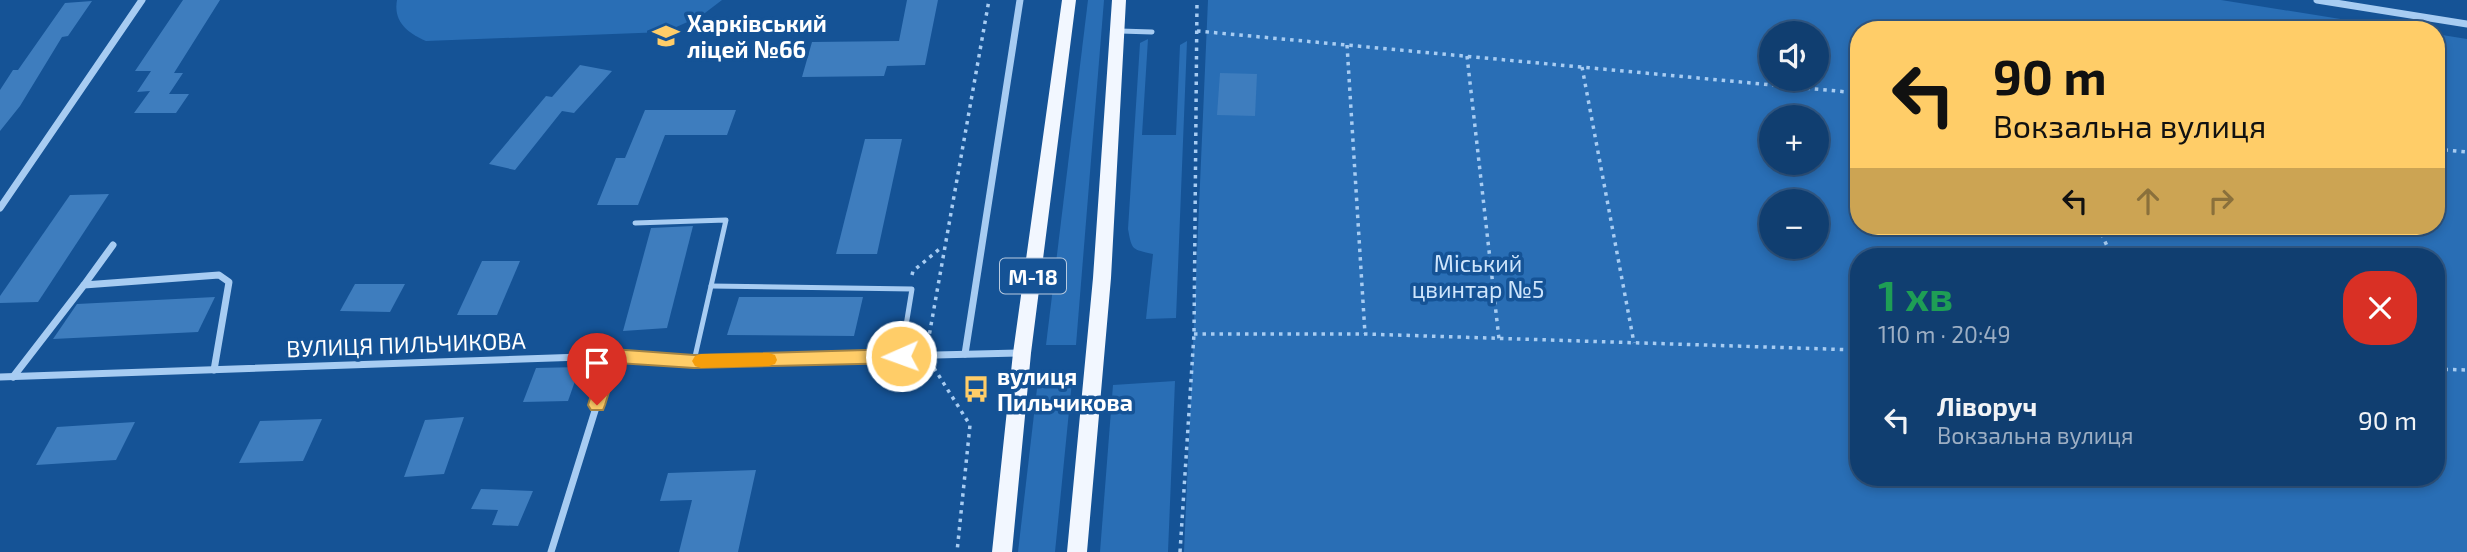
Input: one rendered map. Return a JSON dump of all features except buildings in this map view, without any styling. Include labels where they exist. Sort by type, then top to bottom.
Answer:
[{"type":"main road","name":"М-18","points":[[1002,552],[1022,353],[1069,0]]},
{"type":"main road","points":[[1077,552],[1101,289],[1119,0]]},
{"type":"street","points":[[0,208],[142,0]]},
{"type":"street","points":[[965,354],[1020,0]]},
{"type":"street","points":[[2317,0],[2467,24]]},
{"type":"street","points":[[13,377],[113,245]]},
{"type":"street","points":[[84,285],[219,275],[229,282],[214,370]]},
{"type":"street","name":"ВУЛИЦЯ ПИЛЬЧИКОВА","points":[[0,377],[612,356],[694,361],[1022,353]]},
{"type":"street","points":[[551,552],[612,356]]},
{"type":"lane","points":[[1117,31],[1152,32]]},
{"type":"lane","points":[[635,222],[726,220],[694,361]]},
{"type":"lane","points":[[711,286],[912,289],[901,356]]},
{"type":"path","points":[[957,552],[971,425],[926,355],[943,246],[989,0]]},
{"type":"path","points":[[1180,552],[1194,334],[1197,0]]},
{"type":"path","points":[[1197,31],[1850,92]]},
{"type":"path","points":[[1347,45],[1365,334]]},
{"type":"path","points":[[1467,57],[1499,339]]},
{"type":"path","points":[[1582,67],[1634,343]]},
{"type":"path","points":[[2445,150],[2467,152]]},
{"type":"path","points":[[913,271],[943,246]]},
{"type":"path","points":[[1194,334],[1365,334],[1850,349]]},
{"type":"path","points":[[2445,369],[2467,370]]},
{"type":"green space","points":[[397,0],[722,0],[701,16],[665,32],[426,41],[403,26],[397,15]]},
{"type":"green space","points":[[1088,0],[1104,0],[1076,345],[1046,345]]},
{"type":"green space","name":"Міський цвинтар №5","points":[[1208,0],[2221,0],[2353,21],[1850,21],[1850,235],[2445,235],[2445,35],[2467,39],[2467,552],[1184,552]]},
{"type":"green space","points":[[1148,39],[1142,135],[1176,135],[1180,45],[1187,41],[1176,318],[1146,319],[1153,254],[1134,248],[1128,229],[1140,43]]},
{"type":"green space","points":[[1038,380],[1072,381],[1055,552],[1018,552]]},
{"type":"green space","points":[[1175,381],[1168,552],[1100,552],[1113,385]]},
{"type":"slow traffic","points":[[701,361],[769,360]]},
{"type":"place","name":"Харківський ліцей №66","points":[[666,36]]},
{"type":"place","name":"вулиця Пильчикова","points":[[976,389]]},
{"type":"route","points":[[597,405],[612,356],[694,361],[901,356]]}]
